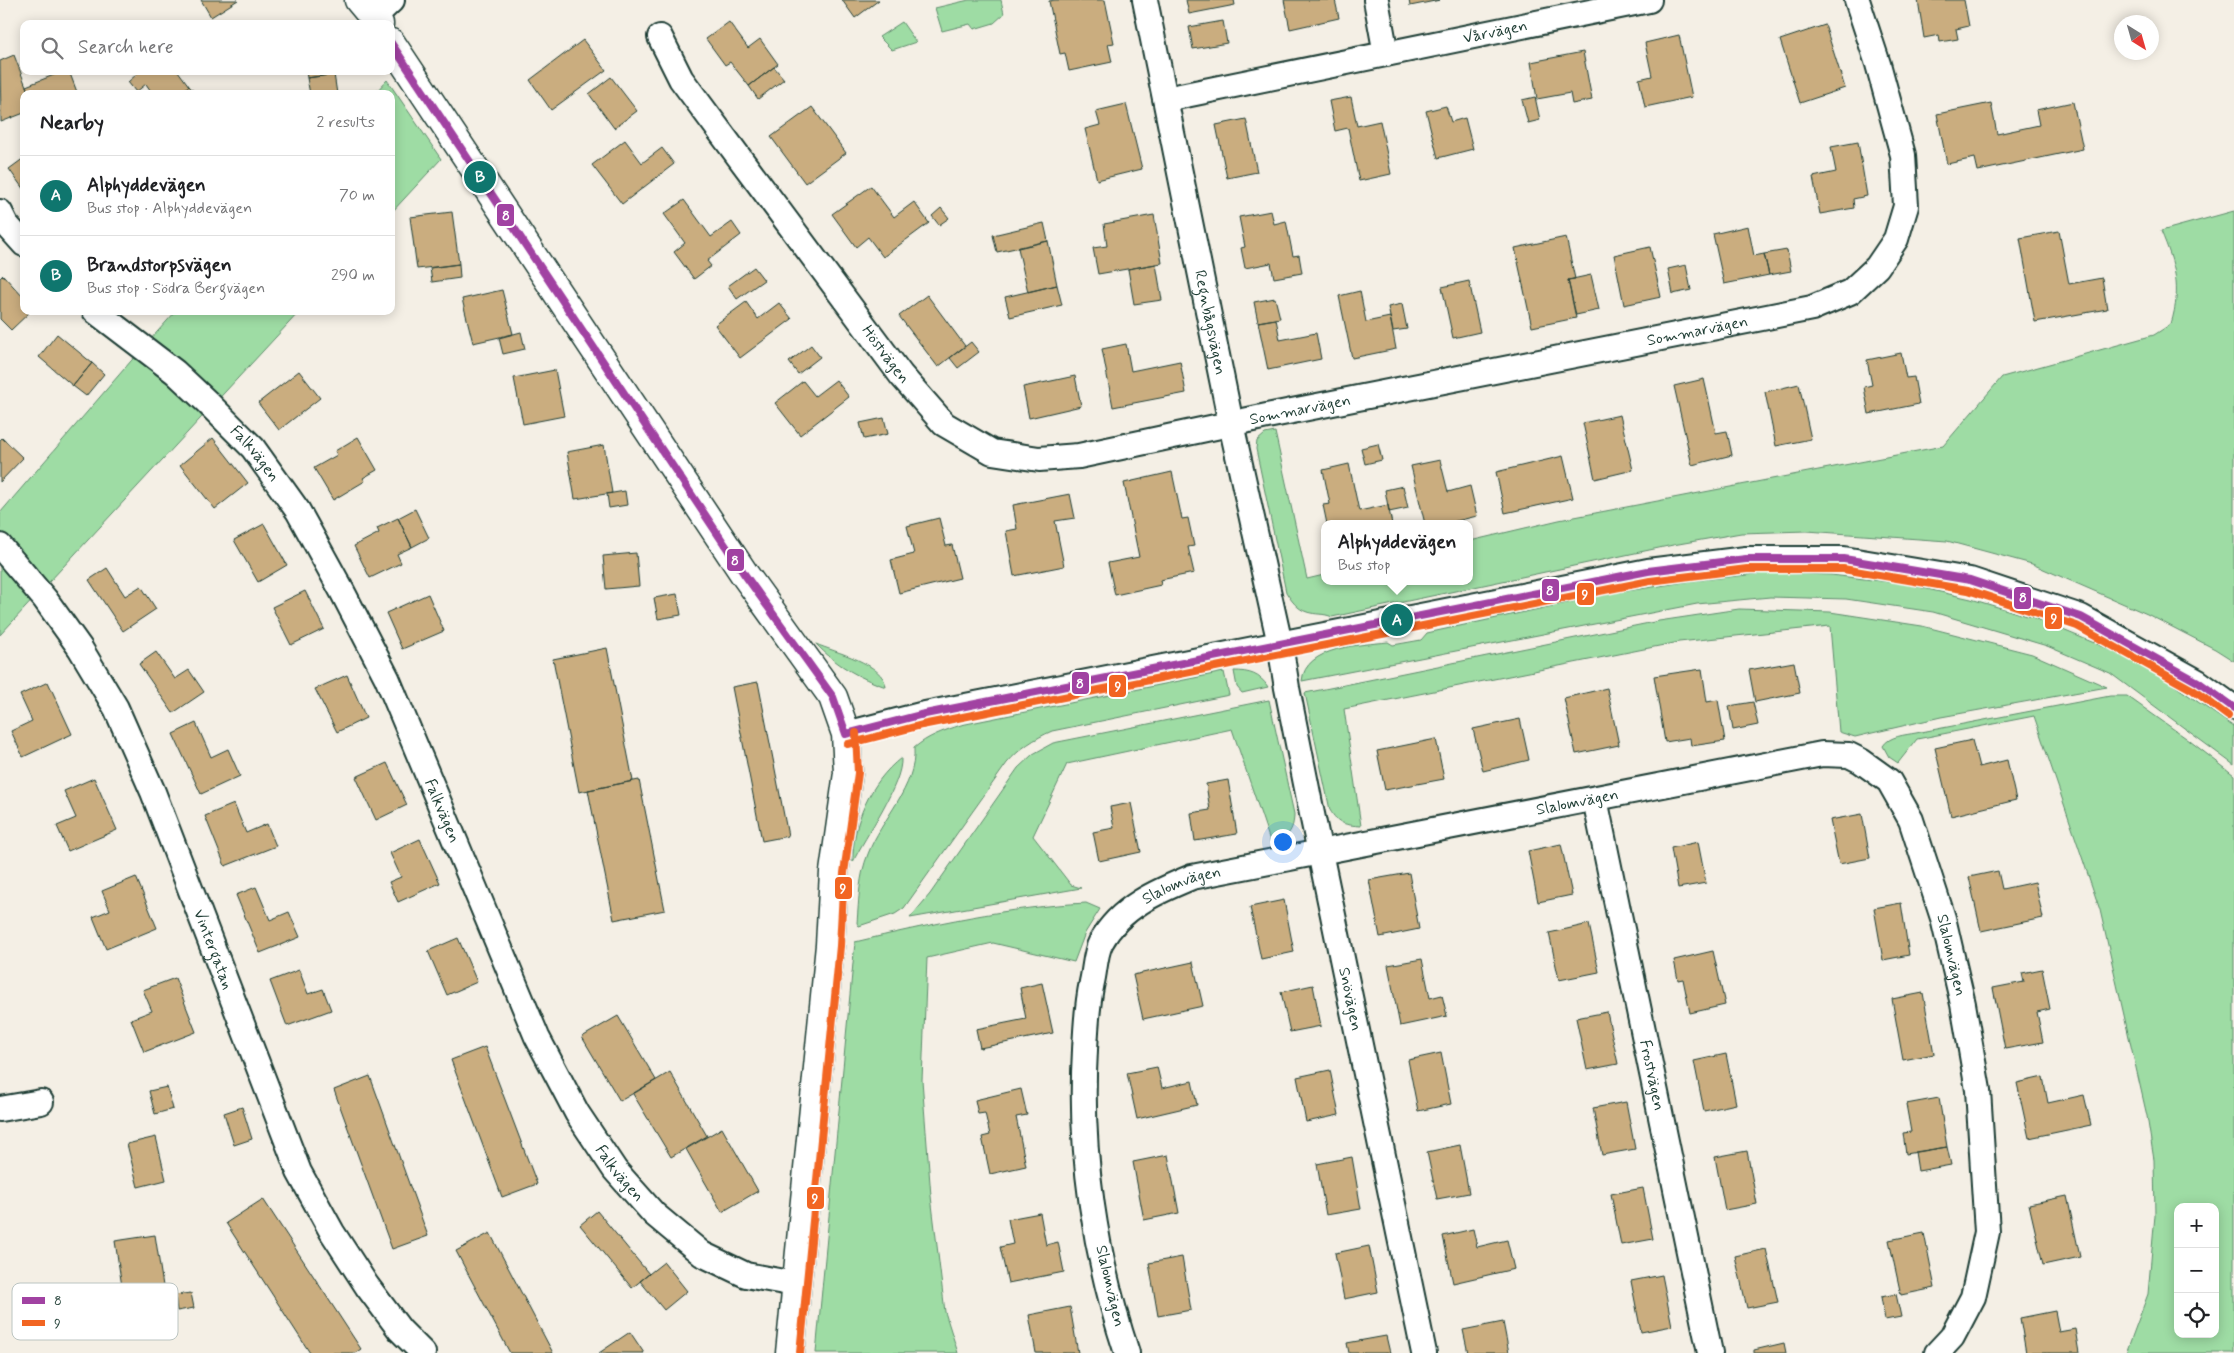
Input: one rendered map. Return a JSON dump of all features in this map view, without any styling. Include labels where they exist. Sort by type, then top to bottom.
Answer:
[{"type":"street","name":"Regnbågsvägen","points":[[1145,0],[1232,424],[1280,644]]},
{"type":"street","points":[[1376,0],[1386,54]]},
{"type":"street","name":"Vårvägen","points":[[1166,99],[1386,54],[1605,4],[1648,0]]},
{"type":"street","name":"Sommarvägen","points":[[1232,424],[1812,308],[1850,292],[1877,266],[1896,239],[1906,206],[1903,155],[1878,64],[1857,0]]},
{"type":"street","name":"Höstvägen","points":[[660,37],[681,80],[901,375],[944,424],[992,452],[1039,459],[1079,456],[1232,424]]},
{"type":"street","points":[[395,49],[750,582],[833,697],[846,734],[848,773],[834,872],[830,945],[795,1284],[790,1353]]},
{"type":"street","points":[[0,212],[6,224],[20,240]]},
{"type":"street","name":"Falkvägen","points":[[100,315],[175,372],[207,402],[253,448],[298,511],[387,678],[536,1037],[577,1113],[615,1170],[654,1214],[702,1254],[746,1275],[795,1284]]},
{"type":"street","name":"Vintergatan","points":[[0,546],[45,599],[76,641],[116,708],[153,792],[299,1172],[332,1232],[367,1286],[400,1330],[423,1353]]},
{"type":"street","points":[[846,734],[920,715],[1648,571],[1746,559],[1844,559],[1970,580],[2081,617],[2198,682],[2234,708]]},
{"type":"street","name":"Snövägen","points":[[1280,644],[1320,853],[1424,1353]]},
{"type":"street","name":"Slalomvägen","points":[[1128,1353],[1115,1317],[1095,1224],[1085,1154],[1083,1085],[1088,1003],[1101,942],[1121,917],[1151,894],[1192,877],[1822,754],[1849,755],[1861,760],[1889,781],[1911,820],[1942,918],[1963,1004],[1978,1090],[1987,1232],[1973,1298],[1952,1337],[1937,1353]]},
{"type":"street","name":"Frostvägen","points":[[1595,799],[1710,1353]]},
{"type":"street","points":[[0,1109],[41,1102]]},
{"type":"green space","points":[[969,0],[1001,0],[1004,14],[994,23],[974,29],[970,24],[942,31],[935,8]]},
{"type":"green space","points":[[902,22],[916,42],[892,50],[879,37]]},
{"type":"green space","points":[[387,80],[394,90],[378,90]]},
{"type":"green space","points":[[395,92],[441,159],[395,209]]},
{"type":"green space","points":[[2234,211],[2234,661],[2215,649],[2147,614],[2032,564],[1947,541],[1807,531],[1741,533],[1673,545],[1332,617],[1303,611],[1286,592],[1256,449],[1257,441],[1265,434],[1275,432],[1307,579],[1321,576],[1321,585],[1473,585],[1473,540],[1559,520],[1943,446],[2002,377],[2154,335],[2171,324],[2176,299],[2175,276],[2161,231]]},
{"type":"green space","points":[[172,315],[296,315],[0,635],[0,513]]},
{"type":"green space","points":[[1766,573],[1831,575],[1905,584],[1971,599],[2034,618],[2104,647],[2155,672],[2234,727],[2234,765],[2110,673],[2047,646],[1933,612],[1846,599],[1770,597],[1697,604],[1302,681],[1305,669],[1313,661],[1324,654],[1350,646],[1388,642],[1393,645],[1421,640],[1427,633],[1614,593],[1692,581]]},
{"type":"green space","points":[[1739,609],[1830,612],[1922,626],[2032,654],[2107,687],[1941,717],[1855,737],[1839,732],[1830,626],[1679,642],[1344,709],[1361,826],[1342,823],[1330,810],[1305,693],[1659,621]]},
{"type":"green space","points":[[816,644],[868,665],[877,671],[886,687],[848,670]]},
{"type":"green space","points":[[1234,671],[1254,674],[1268,687],[1242,693],[1237,687]]},
{"type":"green space","points":[[1224,672],[1229,695],[1052,731],[1028,744],[1007,763],[904,908],[895,914],[859,926],[857,923],[859,896],[865,862],[874,841],[910,776],[914,748],[919,744],[936,734],[961,725]]},
{"type":"green space","points":[[2110,696],[2127,696],[2234,775],[2234,1353],[2126,1353],[2148,1294],[2155,1215],[2154,1160],[2147,1116],[2100,910],[2034,716],[1917,739],[1898,763],[1889,757],[1883,746],[1889,740],[1898,736]]},
{"type":"green space","points":[[1269,700],[1294,814],[1291,830],[1281,840],[1271,844],[1232,729],[1067,764],[1033,836],[1071,885],[1081,888],[910,918],[930,894],[1018,768],[1033,754],[1053,743]]},
{"type":"green space","points":[[901,758],[900,769],[890,795],[853,862],[856,833],[865,805],[880,779]]},
{"type":"green space","points":[[1086,903],[1100,909],[1085,933],[1074,962],[993,943],[927,958],[922,1080],[931,1196],[945,1312],[958,1353],[816,1353],[855,942],[999,912]]},
{"type":"building","points":[[201,0],[238,0],[211,17]]},
{"type":"building","points":[[842,0],[879,0],[855,18]]},
{"type":"building","points":[[1105,0],[1114,43],[1108,44],[1112,62],[1069,71],[1065,53],[1060,54],[1049,1]]},
{"type":"building","points":[[1186,0],[1234,0],[1235,5],[1189,14]]},
{"type":"building","points":[[1284,0],[1335,0],[1339,18],[1290,29]]},
{"type":"building","points":[[1409,0],[1440,0],[1410,6]]},
{"type":"building","points":[[1918,0],[1964,0],[1969,26],[1956,29],[1958,39],[1940,42],[1939,35],[1924,38]]},
{"type":"building","points":[[1223,21],[1227,43],[1193,49],[1189,27]]},
{"type":"building","points":[[729,22],[748,48],[760,39],[778,64],[749,86],[730,62],[725,65],[706,39]]},
{"type":"building","points":[[1825,25],[1845,88],[1800,103],[1780,40]]},
{"type":"building","points":[[1679,35],[1692,97],[1645,107],[1639,79],[1652,76],[1645,43]]},
{"type":"building","points":[[583,40],[606,70],[551,110],[530,80]]},
{"type":"building","points":[[1583,52],[1592,100],[1572,104],[1570,93],[1537,99],[1531,62]]},
{"type":"building","points":[[14,55],[20,75],[22,75],[27,90],[20,90],[20,115],[1,122],[0,61]]},
{"type":"building","points":[[774,67],[784,79],[758,99],[749,86]]},
{"type":"building","points":[[54,75],[71,75],[76,90],[28,90],[26,86]]},
{"type":"building","points":[[136,75],[181,75],[189,86],[184,90],[150,90],[146,84],[138,90],[134,90],[128,82]]},
{"type":"building","points":[[307,75],[330,75],[307,78]]},
{"type":"building","points":[[334,75],[336,90],[309,90],[307,78]]},
{"type":"building","points":[[611,77],[637,111],[614,128],[589,94]]},
{"type":"building","points":[[189,86],[192,90],[184,90]]},
{"type":"building","points":[[1351,97],[1357,126],[1380,121],[1391,174],[1359,181],[1348,128],[1335,131],[1329,101]]},
{"type":"building","points":[[1535,97],[1540,120],[1528,123],[1522,100]]},
{"type":"building","points":[[2073,102],[2083,149],[1978,171],[1975,158],[1947,164],[1937,114],[1991,103],[1997,134],[2039,125],[2036,110]]},
{"type":"building","points":[[1126,104],[1142,169],[1097,180],[1085,129],[1100,125],[1096,111]]},
{"type":"building","points":[[1446,106],[1451,122],[1465,118],[1473,149],[1438,158],[1426,111]]},
{"type":"building","points":[[812,107],[846,153],[805,183],[771,137]]},
{"type":"building","points":[[1246,119],[1257,172],[1227,178],[1216,125]]},
{"type":"building","points":[[625,140],[642,163],[662,148],[674,164],[622,204],[592,165]]},
{"type":"building","points":[[1858,142],[1867,196],[1853,199],[1854,208],[1820,214],[1813,177],[1836,172],[1831,147]]},
{"type":"building","points":[[20,161],[20,184],[9,169]]},
{"type":"building","points":[[871,186],[894,217],[914,202],[929,223],[883,257],[868,237],[856,247],[832,214]]},
{"type":"building","points":[[684,200],[711,237],[732,222],[741,235],[707,261],[711,266],[694,279],[674,252],[685,243],[664,214]]},
{"type":"building","points":[[941,208],[949,218],[939,225],[932,216]]},
{"type":"building","points":[[1271,211],[1274,224],[1286,221],[1293,256],[1299,255],[1302,273],[1274,278],[1271,263],[1245,268],[1241,248],[1245,247],[1239,217]]},
{"type":"building","points":[[452,212],[459,264],[417,269],[410,217]]},
{"type":"building","points":[[1154,215],[1162,263],[1098,274],[1093,248],[1107,246],[1104,224]]},
{"type":"building","points":[[1044,223],[1048,241],[997,252],[993,235]]},
{"type":"building","points":[[1748,226],[1754,256],[1764,254],[1769,275],[1724,284],[1713,234]]},
{"type":"building","points":[[2059,231],[2069,284],[2102,278],[2107,309],[2035,322],[2020,238]]},
{"type":"building","points":[[1566,237],[1575,279],[1568,280],[1576,318],[1532,327],[1515,248]]},
{"type":"building","points":[[1048,241],[1057,285],[1028,292],[1018,248]]},
{"type":"building","points":[[1650,247],[1661,297],[1624,305],[1614,255]]},
{"type":"building","points":[[1787,250],[1791,271],[1769,275],[1764,254]]},
{"type":"building","points":[[459,264],[460,278],[432,282],[430,268]]},
{"type":"building","points":[[1156,264],[1162,300],[1134,304],[1128,269]]},
{"type":"building","points":[[1686,265],[1691,290],[1673,294],[1668,269]]},
{"type":"building","points":[[754,267],[764,280],[737,299],[728,286]]},
{"type":"building","points":[[3,275],[20,294],[20,315],[27,315],[11,330],[0,319],[0,278]]},
{"type":"building","points":[[1591,275],[1599,310],[1576,315],[1568,280]]},
{"type":"building","points":[[1469,281],[1480,332],[1453,338],[1442,287]]},
{"type":"building","points":[[1057,285],[1062,305],[1010,317],[1005,297]]},
{"type":"building","points":[[502,290],[513,334],[473,343],[462,299]]},
{"type":"building","points":[[1360,291],[1366,322],[1390,317],[1396,349],[1352,358],[1339,296]]},
{"type":"building","points":[[927,295],[965,346],[938,367],[899,316]]},
{"type":"building","points":[[1275,298],[1280,318],[1258,322],[1254,302]]},
{"type":"building","points":[[746,302],[758,319],[779,303],[792,319],[740,358],[715,325]]},
{"type":"building","points":[[1402,304],[1407,329],[1393,331],[1388,307]]},
{"type":"building","points":[[1276,319],[1280,340],[1316,333],[1321,359],[1268,370],[1258,322]]},
{"type":"building","points":[[521,332],[525,349],[503,354],[499,338]]},
{"type":"building","points":[[57,334],[92,363],[73,386],[39,357]]},
{"type":"building","points":[[971,342],[979,352],[958,368],[950,358]]},
{"type":"building","points":[[1126,344],[1131,371],[1180,361],[1186,393],[1113,407],[1102,349]]},
{"type":"building","points":[[811,345],[820,357],[798,374],[789,362]]},
{"type":"building","points":[[1901,353],[1906,378],[1914,377],[1919,404],[1869,414],[1864,387],[1872,385],[1867,360]]},
{"type":"building","points":[[92,363],[104,374],[86,396],[73,386]]},
{"type":"building","points":[[555,370],[564,416],[523,424],[514,378]]},
{"type":"building","points":[[299,371],[320,398],[279,430],[258,403]]},
{"type":"building","points":[[1075,376],[1081,406],[1029,418],[1023,387]]},
{"type":"building","points":[[1704,379],[1716,433],[1727,431],[1732,455],[1692,465],[1674,386]]},
{"type":"building","points":[[836,380],[849,397],[800,435],[775,403],[803,381],[815,396]]},
{"type":"building","points":[[1799,384],[1811,439],[1776,446],[1765,392]]},
{"type":"building","points":[[1620,415],[1633,470],[1595,479],[1583,423]]},
{"type":"building","points":[[884,418],[888,434],[864,439],[860,423]]},
{"type":"building","points":[[358,437],[377,470],[363,478],[365,481],[333,500],[314,468],[337,455],[335,451]]},
{"type":"building","points":[[2,438],[23,458],[0,482],[0,440]]},
{"type":"building","points":[[213,438],[248,483],[215,509],[180,465]]},
{"type":"building","points":[[1378,444],[1382,460],[1365,464],[1361,448]]},
{"type":"building","points":[[604,445],[612,493],[575,499],[567,452]]},
{"type":"building","points":[[1563,456],[1573,498],[1505,513],[1496,472]]},
{"type":"building","points":[[1440,460],[1448,492],[1470,486],[1477,516],[1460,520],[1424,520],[1411,466]]},
{"type":"building","points":[[1349,464],[1359,511],[1388,505],[1391,520],[1326,520],[1323,505],[1330,504],[1323,470]]},
{"type":"building","points":[[1172,472],[1182,519],[1188,518],[1194,546],[1188,547],[1194,573],[1160,580],[1161,585],[1115,595],[1108,563],[1139,557],[1124,483]]},
{"type":"building","points":[[1403,486],[1408,508],[1389,512],[1385,490]]},
{"type":"building","points":[[625,491],[627,505],[609,508],[607,494]]},
{"type":"building","points":[[1070,494],[1075,518],[1055,521],[1064,566],[1014,576],[1006,531],[1017,529],[1013,505]]},
{"type":"building","points":[[415,509],[429,538],[412,547],[398,518]]},
{"type":"building","points":[[398,518],[412,547],[397,554],[401,563],[370,578],[354,546],[379,533],[377,528]]},
{"type":"building","points":[[939,518],[946,546],[952,545],[960,578],[899,593],[891,560],[914,554],[907,526]]},
{"type":"building","points":[[264,524],[287,565],[258,582],[234,540]]},
{"type":"building","points":[[636,553],[639,586],[606,589],[603,556]]},
{"type":"building","points":[[107,568],[125,596],[141,586],[156,609],[123,631],[89,580]]},
{"type":"building","points":[[305,591],[324,629],[291,645],[272,607]]},
{"type":"building","points":[[428,594],[444,631],[402,649],[386,613]]},
{"type":"building","points":[[677,594],[681,615],[658,619],[654,598]]},
{"type":"building","points":[[607,648],[633,781],[579,792],[553,659]]},
{"type":"building","points":[[156,652],[175,679],[189,670],[204,692],[173,713],[139,664]]},
{"type":"building","points":[[1794,662],[1800,693],[1755,702],[1749,670]]},
{"type":"building","points":[[1702,669],[1707,702],[1718,700],[1725,741],[1691,746],[1690,738],[1665,742],[1654,676]]},
{"type":"building","points":[[347,675],[366,718],[337,732],[315,689]]},
{"type":"building","points":[[48,682],[72,734],[23,757],[11,731],[32,721],[20,695]]},
{"type":"building","points":[[758,682],[788,836],[762,841],[732,687]]},
{"type":"building","points":[[1607,688],[1619,745],[1576,754],[1564,698]]},
{"type":"building","points":[[1753,702],[1758,725],[1733,730],[1729,706]]},
{"type":"building","points":[[1520,719],[1529,760],[1483,771],[1473,729]]},
{"type":"building","points":[[196,723],[211,757],[228,749],[240,776],[201,794],[173,734]]},
{"type":"building","points":[[1436,739],[1444,779],[1385,790],[1377,751]]},
{"type":"building","points":[[1972,740],[1979,767],[2007,760],[2016,800],[1951,816],[1935,748]]},
{"type":"building","points":[[387,763],[407,805],[376,820],[356,777]]},
{"type":"building","points":[[94,778],[117,830],[68,851],[57,826],[76,818],[64,791]]},
{"type":"building","points":[[639,780],[665,910],[614,920],[588,790]]},
{"type":"building","points":[[1228,780],[1237,834],[1195,841],[1191,813],[1210,810],[1206,784]]},
{"type":"building","points":[[1131,803],[1141,852],[1099,861],[1093,832],[1114,828],[1110,807]]},
{"type":"building","points":[[234,804],[246,833],[267,824],[276,846],[225,866],[205,816]]},
{"type":"building","points":[[1862,814],[1870,858],[1839,864],[1830,820]]},
{"type":"building","points":[[420,839],[440,883],[398,902],[389,882],[401,877],[390,853]]},
{"type":"building","points":[[1698,842],[1706,883],[1678,888],[1671,848]]},
{"type":"building","points":[[1561,844],[1572,895],[1538,902],[1528,851]]},
{"type":"building","points":[[1998,871],[2002,889],[2035,882],[2043,918],[1981,931],[1969,877]]},
{"type":"building","points":[[1409,873],[1419,929],[1380,937],[1369,880]]},
{"type":"building","points":[[136,877],[157,928],[106,949],[93,917],[110,910],[102,891]]},
{"type":"building","points":[[256,887],[270,920],[289,912],[300,937],[260,953],[236,895]]},
{"type":"building","points":[[1284,900],[1294,952],[1261,959],[1250,907]]},
{"type":"building","points":[[1901,903],[1909,955],[1883,960],[1874,908]]},
{"type":"building","points":[[1589,924],[1599,972],[1559,980],[1549,933]]},
{"type":"building","points":[[458,938],[477,982],[447,995],[428,951]]},
{"type":"building","points":[[1713,951],[1725,1005],[1690,1013],[1683,979],[1678,980],[1674,960]]},
{"type":"building","points":[[1422,959],[1430,998],[1442,995],[1447,1016],[1400,1026],[1388,965]]},
{"type":"building","points":[[1193,962],[1203,1006],[1143,1019],[1133,975]]},
{"type":"building","points":[[2042,969],[2050,1009],[2037,1012],[2043,1042],[2005,1049],[1993,988],[2024,982],[2022,973]]},
{"type":"building","points":[[299,970],[308,994],[323,989],[331,1010],[287,1026],[270,981]]},
{"type":"building","points":[[175,978],[196,1032],[144,1052],[131,1019],[152,1011],[143,990]]},
{"type":"building","points":[[1042,983],[1053,1033],[980,1048],[976,1029],[1026,1019],[1020,988]]},
{"type":"building","points":[[1313,985],[1321,1026],[1290,1032],[1281,992]]},
{"type":"building","points":[[1923,993],[1934,1054],[1903,1060],[1892,999]]},
{"type":"building","points":[[1607,1012],[1618,1064],[1587,1070],[1576,1018]]},
{"type":"building","points":[[618,1016],[656,1080],[620,1101],[582,1037]]},
{"type":"building","points":[[485,1047],[537,1184],[502,1197],[451,1060]]},
{"type":"building","points":[[1441,1053],[1451,1104],[1418,1111],[1408,1060]]},
{"type":"building","points":[[1726,1054],[1736,1104],[1704,1111],[1694,1061]]},
{"type":"building","points":[[1157,1067],[1162,1088],[1192,1081],[1197,1105],[1137,1119],[1127,1073]]},
{"type":"building","points":[[1330,1070],[1339,1115],[1306,1122],[1297,1077]]},
{"type":"building","points":[[670,1072],[707,1136],[671,1157],[633,1094]]},
{"type":"building","points":[[370,1076],[428,1236],[392,1249],[334,1090]]},
{"type":"building","points":[[2043,1077],[2048,1103],[2084,1095],[2091,1125],[2029,1138],[2017,1083]]},
{"type":"building","points":[[167,1087],[173,1109],[155,1114],[149,1091]]},
{"type":"building","points":[[1021,1089],[1027,1115],[1016,1117],[1026,1166],[990,1174],[982,1137],[990,1135],[985,1113],[978,1114],[975,1100]]},
{"type":"building","points":[[1939,1098],[1947,1147],[1906,1154],[1903,1133],[1911,1132],[1906,1104]]},
{"type":"building","points":[[1626,1102],[1635,1149],[1602,1155],[1593,1108]]},
{"type":"building","points":[[242,1107],[252,1139],[234,1145],[224,1113]]},
{"type":"building","points":[[722,1128],[758,1191],[722,1212],[686,1149]]},
{"type":"building","points":[[156,1137],[166,1180],[138,1187],[127,1144]]},
{"type":"building","points":[[1460,1145],[1469,1193],[1437,1199],[1427,1152]]},
{"type":"building","points":[[1947,1147],[1951,1165],[1918,1171],[1915,1152]]},
{"type":"building","points":[[1747,1151],[1757,1204],[1725,1210],[1715,1157]]},
{"type":"building","points":[[1168,1155],[1179,1213],[1144,1220],[1133,1162]]},
{"type":"building","points":[[1352,1157],[1361,1209],[1326,1215],[1317,1164]]},
{"type":"building","points":[[1643,1188],[1653,1239],[1621,1245],[1611,1194]]},
{"type":"building","points":[[2067,1196],[2080,1257],[2043,1265],[2029,1204]]},
{"type":"building","points":[[263,1199],[361,1349],[355,1353],[310,1353],[226,1223]]},
{"type":"building","points":[[597,1211],[649,1274],[632,1288],[580,1225]]},
{"type":"building","points":[[1040,1213],[1046,1245],[1058,1242],[1064,1272],[1008,1283],[1000,1247],[1013,1244],[1008,1219]]},
{"type":"building","points":[[1473,1229],[1477,1247],[1507,1240],[1514,1269],[1453,1283],[1443,1236]]},
{"type":"building","points":[[490,1233],[553,1353],[510,1353],[456,1251]]},
{"type":"building","points":[[1924,1233],[1935,1288],[1901,1295],[1889,1240]]},
{"type":"building","points":[[155,1235],[163,1283],[121,1283],[115,1241]]},
{"type":"building","points":[[1369,1246],[1378,1292],[1344,1299],[1335,1253]]},
{"type":"building","points":[[1766,1249],[1778,1302],[1747,1308],[1735,1256]]},
{"type":"building","points":[[1182,1257],[1191,1310],[1158,1316],[1149,1263]]},
{"type":"building","points":[[664,1262],[687,1291],[664,1310],[640,1281]]},
{"type":"building","points":[[1662,1275],[1672,1326],[1641,1332],[1631,1281]]},
{"type":"building","points":[[191,1293],[194,1308],[178,1311],[178,1295]]},
{"type":"building","points":[[1896,1294],[1901,1317],[1885,1320],[1881,1297]]},
{"type":"building","points":[[1070,1307],[1078,1353],[1036,1353],[1029,1315]]},
{"type":"building","points":[[2055,1311],[2059,1332],[2075,1329],[2079,1353],[2026,1353],[2020,1318]]},
{"type":"building","points":[[1503,1322],[1509,1353],[1468,1353],[1463,1330]]},
{"type":"building","points":[[630,1332],[644,1353],[599,1353]]},
{"type":"building","points":[[1386,1336],[1390,1353],[1349,1353],[1347,1343]]},
{"type":"building","points":[[1784,1343],[1786,1353],[1754,1353],[1754,1350]]},
{"type":"transit line","name":"8","points":[[395,49],[745,575],[833,697],[846,734]]},
{"type":"transit line","name":"8","points":[[846,734],[920,715],[1648,571],[1746,559],[1844,559],[1970,580],[2081,617],[2198,682],[2234,708]]},
{"type":"transit line","name":"9","points":[[848,744],[922,725],[1650,581],[1747,569],[1843,569],[1968,590],[2077,626],[2193,690],[2228,716]]},
{"type":"transit line","name":"9","points":[[800,1353],[840,946],[844,873],[858,773],[856,733]]},
{"type":"place","name":"Brandstorpsvägen","points":[[480,177]]},
{"type":"place","name":"Alphyddevägen","points":[[1397,620]]}]
